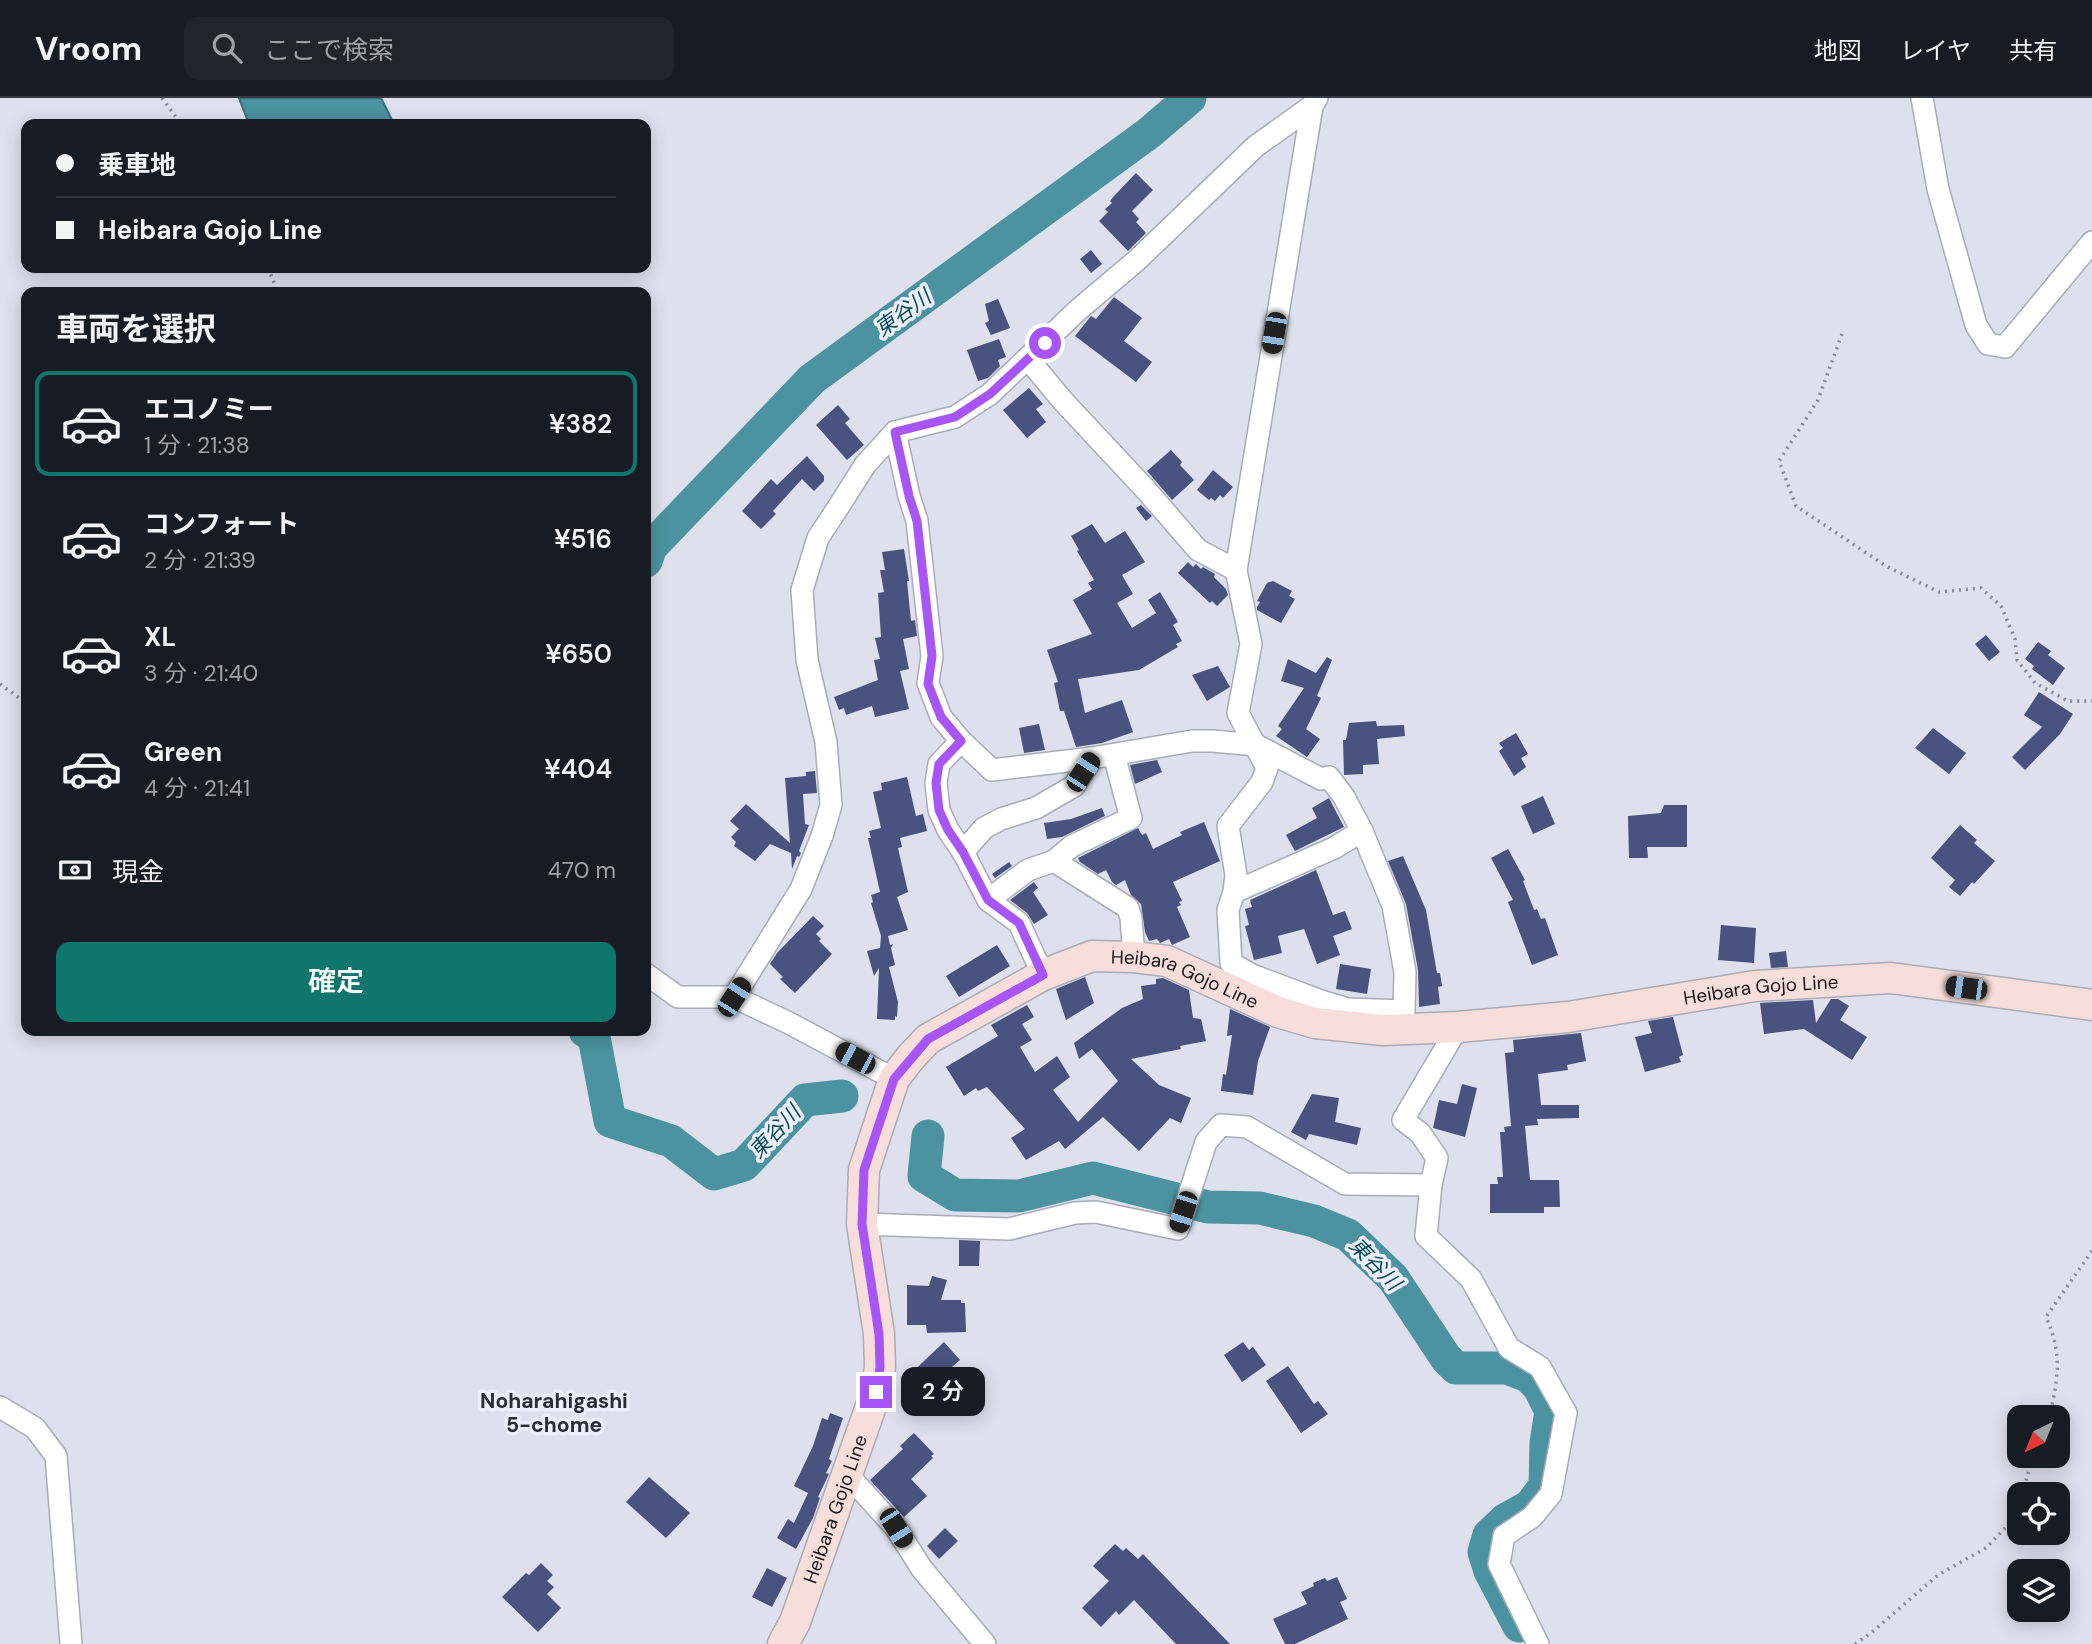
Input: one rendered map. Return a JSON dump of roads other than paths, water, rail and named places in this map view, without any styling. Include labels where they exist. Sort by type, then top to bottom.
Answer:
[{"type":"main road","name":"Heibara Gojo Line","points":[[783,1644],[794,1622],[876,1392],[880,1367],[879,1334],[862,1224],[864,1170],[894,1079],[928,1039],[1043,975],[1092,956],[1167,961],[1279,1012],[1318,1012],[1383,1030],[1458,1027],[1568,1017],[1755,986],[1891,978],[2092,1005]]},
{"type":"street","points":[[1922,98],[1941,201],[1976,325],[1988,344],[2005,347],[2092,242]]},
{"type":"street","points":[[734,997],[801,889],[831,805],[826,742],[807,660],[802,590],[818,538],[865,465],[895,432],[955,417],[990,394],[1079,310],[1136,261],[1256,146],[1314,102]]},
{"type":"street","points":[[895,432],[917,521],[932,656],[928,684],[941,717],[961,741],[992,770],[1114,755],[1192,741],[1256,745],[1321,779],[1329,777],[1344,797],[1362,831],[1393,906],[1405,972],[1404,1011],[1348,1009],[1318,1012],[1231,963],[1228,910],[1236,875],[1228,826],[1262,782],[1267,768],[1256,745],[1238,713],[1251,644],[1236,569],[1314,102]]},
{"type":"street","points":[[1028,359],[1198,550],[1236,569]]},
{"type":"street","points":[[961,741],[939,764],[936,783],[939,810],[988,900],[1019,923],[1043,975]]},
{"type":"street","points":[[988,900],[1028,870],[1054,861],[1072,846],[1130,818],[1114,755]]},
{"type":"street","points":[[963,852],[984,828],[1001,819],[1036,808],[1074,786],[1092,758]]},
{"type":"street","points":[[1234,892],[1334,848],[1362,831]]},
{"type":"street","points":[[1054,861],[1128,908],[1134,957]]},
{"type":"street","points":[[651,978],[678,997],[734,997],[894,1079]]},
{"type":"street","points":[[1458,1027],[1403,1120],[1420,1133],[1437,1158],[1431,1185],[1426,1236],[1471,1279],[1509,1348],[1540,1367],[1566,1413],[1550,1494],[1532,1517],[1504,1536],[1499,1564],[1538,1644]]},
{"type":"street","points":[[862,1224],[1009,1229],[1075,1213],[1096,1212],[1178,1229],[1206,1142],[1221,1125],[1247,1127],[1345,1184],[1431,1185]]},
{"type":"street","points":[[0,1407],[35,1428],[56,1457],[71,1644]]},
{"type":"street","points":[[847,1474],[896,1528],[922,1569],[985,1644]]},
{"type":"water","points":[[239,98],[381,98],[392,119],[247,119]]},
{"type":"waterway","name":"東谷川","points":[[651,547],[812,379],[1149,133],[1190,98]]},
{"type":"waterway","name":"東谷川","points":[[592,1036],[610,1121],[671,1141],[714,1174],[744,1165],[805,1100],[842,1096]]},
{"type":"waterway","name":"東谷川","points":[[928,1136],[924,1176],[955,1195],[1019,1196],[1093,1178],[1208,1207],[1260,1208],[1314,1221],[1348,1235],[1393,1278],[1446,1358],[1456,1368],[1507,1368],[1528,1376],[1539,1387],[1551,1411],[1546,1443],[1545,1486],[1530,1506],[1505,1520],[1489,1535],[1484,1552],[1490,1571],[1519,1626]]},
{"type":"district","name":"Noharahigashi 5-chome","points":[[554,1413]]}]
